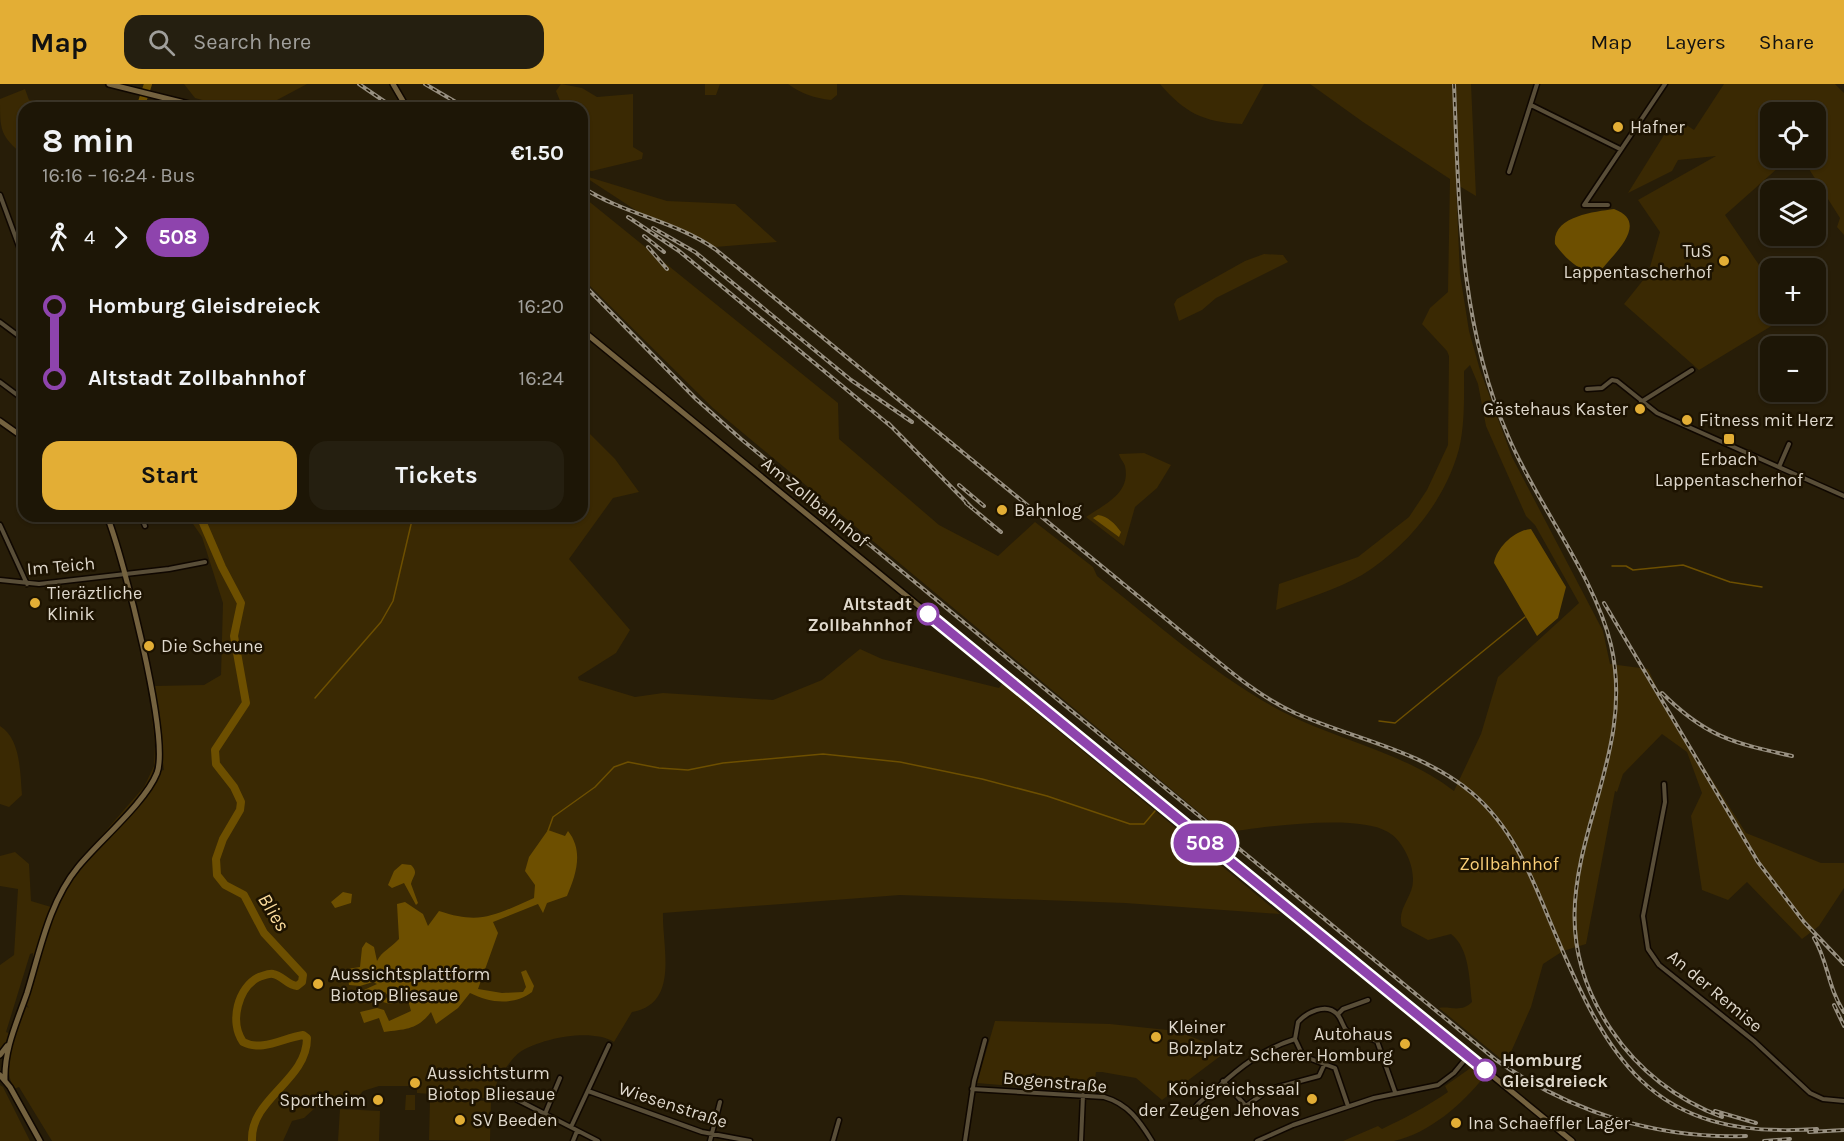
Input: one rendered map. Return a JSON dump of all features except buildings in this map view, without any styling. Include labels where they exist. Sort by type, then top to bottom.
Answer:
[{"type":"main road","points":[[109,84],[181,102]]},
{"type":"main road","points":[[393,84],[404,102]]},
{"type":"main road","name":"Am Zollbahnhof","points":[[588,335],[1572,1141]]},
{"type":"main road","points":[[0,421],[18,434]]},
{"type":"main road","points":[[5,1080],[8,1045],[55,906],[65,885],[84,859],[150,786],[157,774],[160,752],[151,693],[125,574],[109,522]]},
{"type":"main road","points":[[0,1055],[8,1045]]},
{"type":"main road","points":[[0,1075],[40,1141]]},
{"type":"street","points":[[1509,172],[1537,84]]},
{"type":"street","points":[[1608,204],[1584,205],[1665,84]]},
{"type":"street","points":[[1531,105],[1620,149]]},
{"type":"street","points":[[0,195],[18,244]]},
{"type":"street","points":[[0,322],[18,336]]},
{"type":"street","points":[[1641,402],[1692,370]]},
{"type":"street","points":[[1587,389],[1602,388],[1615,380],[1657,413],[1844,496]]},
{"type":"street","points":[[0,382],[18,396]]},
{"type":"street","points":[[1779,467],[1789,444]]},
{"type":"street","points":[[143,522],[145,526]]},
{"type":"street","points":[[0,525],[27,584]]},
{"type":"street","name":"Im Teich","points":[[0,580],[27,584],[125,574],[206,562]]},
{"type":"street","name":"An der Remise","points":[[1664,784],[1665,802],[1643,916],[1648,949],[1668,972],[1754,1041],[1810,1093],[1823,1099],[1844,1101]]},
{"type":"street","points":[[1338,1014],[1343,1009],[1368,1000]]},
{"type":"street","points":[[1348,1106],[1338,1072],[1325,1063],[1304,1056],[1295,1039],[1298,1022],[1306,1015],[1324,1008],[1338,1014],[1347,1031],[1377,1041],[1395,1092]]},
{"type":"street","points":[[1191,1116],[1197,1105],[1223,1081],[1270,1048],[1295,1039]]},
{"type":"street","points":[[965,1141],[972,1089],[985,1040]]},
{"type":"street","points":[[571,1127],[609,1045]]},
{"type":"street","points":[[1257,1141],[1293,1125],[1348,1106],[1395,1092],[1443,1083],[1468,1056]]},
{"type":"street","points":[[1223,1081],[1246,1106],[1270,1089],[1319,1076],[1325,1063]]},
{"type":"street","points":[[545,1114],[561,1078]]},
{"type":"street","name":"Bogenstraße","points":[[972,1089],[1104,1097],[1124,1105],[1140,1121],[1152,1141]]},
{"type":"street","name":"Wiesenstraße","points":[[588,1091],[712,1135],[750,1141]]},
{"type":"street","points":[[504,1093],[598,1141]]},
{"type":"street","points":[[1081,1141],[1083,1095]]},
{"type":"street","points":[[710,1141],[720,1102]]},
{"type":"street","points":[[833,1141],[839,1120]]},
{"type":"street","points":[[573,1141],[577,1131]]},
{"type":"green space","points":[[184,84],[307,84],[277,100],[277,102],[209,102],[195,98]]},
{"type":"green space","points":[[561,84],[582,88],[597,97],[633,94],[633,147],[643,153],[642,159],[588,171],[588,102],[561,102],[556,91]]},
{"type":"green space","points":[[705,84],[720,84],[716,95],[705,95]]},
{"type":"green space","points":[[788,84],[837,84],[837,95],[831,100],[819,98],[803,93]]},
{"type":"green space","points":[[1160,84],[1264,84],[1242,124],[1216,121],[1196,114],[1178,102]]},
{"type":"green space","name":"Zollbahnhof","points":[[1310,84],[1471,84],[1476,196],[1456,184],[1460,274],[1469,331],[1480,370],[1512,457],[1603,631],[1610,664],[1648,669],[1667,709],[1746,833],[1821,863],[1844,863],[1844,888],[1819,926],[1802,939],[1747,882],[1728,900],[1702,890],[1691,816],[1702,793],[1687,752],[1662,734],[1623,774],[1617,792],[1615,791],[1586,944],[1563,951],[1543,964],[1531,1007],[1506,1063],[1439,1008],[1460,1008],[1472,1002],[1465,956],[1457,940],[1451,934],[1428,940],[1402,926],[1401,914],[1411,891],[1413,879],[1406,852],[1398,840],[1388,832],[1374,826],[1332,822],[1284,825],[1224,833],[713,408],[588,284],[588,201],[838,403],[839,439],[939,525],[998,556],[1035,522],[1093,567],[1097,576],[1163,630],[1256,697],[1325,731],[1413,766],[1454,791],[1481,734],[1498,677],[1579,603],[1535,525],[1526,516],[1486,426],[1478,384],[1470,365],[1464,371],[1463,420],[1459,449],[1444,487],[1422,521],[1394,551],[1362,575],[1331,590],[1276,610],[1279,584],[1358,557],[1409,517],[1427,490],[1448,445],[1449,356],[1422,324],[1430,308],[1448,292],[1450,179]]},
{"type":"green space","points":[[1724,84],[1835,84],[1844,93],[1844,235],[1837,227],[1840,218],[1826,196],[1826,180],[1816,180],[1808,168],[1826,168],[1826,102],[1760,102],[1760,168],[1778,168],[1764,180],[1760,180],[1760,184],[1725,215],[1760,266],[1760,324],[1775,324],[1699,370],[1624,304],[1648,274],[1660,232],[1638,200],[1716,156],[1678,160],[1672,171],[1628,193],[1669,127],[1682,122],[1694,130]]},
{"type":"green space","points":[[25,89],[29,100],[40,102],[18,102],[18,150],[3,132],[0,99]]},
{"type":"green space","points":[[588,177],[667,201],[735,204],[777,242],[715,247],[640,213]]},
{"type":"green space","points":[[1264,254],[1283,255],[1288,262],[1216,298],[1202,310],[1179,321],[1174,304],[1177,299],[1245,261]]},
{"type":"green space","points":[[588,432],[615,459],[639,492],[613,498],[569,559],[630,630],[616,653],[578,677],[579,680],[635,697],[663,693],[773,700],[822,680],[860,649],[882,659],[999,688],[1003,682],[1033,710],[1280,914],[1125,903],[900,895],[663,913],[665,972],[663,986],[657,998],[647,1007],[632,1012],[614,1042],[593,1036],[567,1036],[529,1047],[520,1052],[499,1078],[496,1086],[496,1099],[417,1093],[417,1086],[379,1086],[363,1091],[354,1102],[316,1107],[304,1118],[292,1121],[283,1141],[52,1141],[19,1087],[14,1089],[9,1068],[11,1048],[25,1006],[29,1008],[26,1003],[41,952],[52,917],[67,885],[160,771],[164,770],[153,691],[155,686],[204,685],[221,675],[223,603],[202,537],[192,522],[588,522]]},
{"type":"green space","points":[[1144,453],[1171,465],[1157,488],[1135,507],[1124,546],[1086,517],[1115,497],[1124,484],[1125,466],[1119,454]]},
{"type":"green space","points":[[149,693],[155,716],[157,741],[154,766],[155,746]]},
{"type":"green space","points":[[0,726],[12,739],[20,767],[22,795],[9,807],[0,804]]},
{"type":"green space","points":[[154,766],[145,789],[68,878],[33,967],[33,953],[30,954],[6,1032],[11,1034],[0,1051],[0,965],[14,955],[18,889],[0,886],[0,856],[15,852],[29,864],[31,901],[51,907],[68,874],[144,787]]},
{"type":"green space","points":[[995,1021],[1110,1024],[1177,1031],[1227,1051],[1162,1100],[1136,1078],[1102,1072],[1096,1072],[1093,1093],[977,1083]]},
{"type":"green space","points":[[1472,1067],[1484,1077],[1455,1107],[1420,1131],[1394,1141],[1343,1141],[1378,1126],[1382,1129],[1424,1107],[1448,1092],[1445,1086]]},
{"type":"green space","points":[[0,1085],[3,1087],[30,1141],[0,1141]]},
{"type":"green space","points":[[406,1095],[415,1095],[415,1110],[405,1110]]},
{"type":"green space","name":"SV Beeden","points":[[430,1099],[491,1101],[490,1141],[429,1140]]},
{"type":"green space","points":[[340,1109],[380,1111],[379,1141],[338,1141]]},
{"type":"shaded area","points":[[1614,209],[1624,215],[1629,222],[1629,230],[1621,247],[1601,270],[1581,269],[1569,260],[1555,244],[1560,227],[1567,221],[1586,214]]},
{"type":"shaded area","points":[[1098,515],[1114,523],[1121,532],[1119,537],[1093,518]]},
{"type":"shaded area","points":[[1531,529],[1566,587],[1558,618],[1537,636],[1494,563],[1499,551],[1508,540],[1519,532]]},
{"type":"shaded area","points":[[548,830],[565,836],[568,831],[576,847],[577,863],[567,896],[547,903],[543,913],[538,904],[493,922],[498,933],[478,989],[502,993],[523,992],[526,987],[521,972],[526,970],[534,986],[532,992],[517,999],[501,1002],[470,993],[458,1008],[436,1024],[431,1012],[416,1025],[399,1030],[384,1032],[379,1018],[364,1023],[360,1012],[377,1008],[384,1010],[389,1021],[411,1011],[408,1000],[390,1004],[383,1002],[388,996],[385,992],[355,1000],[351,996],[377,984],[373,982],[360,986],[349,985],[347,969],[360,967],[362,948],[366,942],[374,947],[377,961],[399,939],[397,904],[405,902],[423,914],[428,926],[439,911],[477,918],[498,913],[534,898],[535,885],[525,871],[529,857]]},
{"type":"shaded area","points":[[402,864],[411,865],[415,870],[411,884],[418,903],[416,905],[404,883],[392,888],[388,885],[394,871]]},
{"type":"shaded area","points":[[343,892],[352,894],[351,903],[335,908],[331,902]]},
{"type":"waterway","name":"Blies","points":[[142,102],[148,84]]},
{"type":"waterway","name":"Blies","points":[[203,522],[241,603],[234,636],[246,703],[215,750],[216,764],[234,787],[241,802],[240,810],[223,839],[216,859],[217,875],[225,885],[244,895],[264,933],[303,975],[302,982],[297,986],[273,974],[259,977],[246,989],[238,1006],[237,1025],[243,1042],[258,1046],[303,1035],[307,1038],[305,1053],[298,1066],[260,1113],[254,1126],[252,1141]]},
{"type":"waterway","points":[[315,698],[381,622],[393,601],[412,522]]},
{"type":"waterway","points":[[1612,566],[1626,566],[1633,570],[1683,565],[1730,582],[1762,587]]},
{"type":"waterway","points":[[1379,721],[1395,723],[1525,617]]},
{"type":"waterway","points":[[548,831],[553,817],[595,787],[614,767],[628,762],[659,768],[688,770],[723,763],[823,754],[900,762],[982,779],[1047,796],[1130,824],[1144,824],[1155,811]]},
{"type":"railway","points":[[359,84],[385,102]]},
{"type":"railway","points":[[425,84],[456,102]]},
{"type":"railway","points":[[1454,84],[1464,263],[1480,351],[1492,394],[1520,462],[1592,592],[1611,645],[1616,696],[1611,744],[1577,883],[1575,930],[1585,979],[1612,1031],[1634,1059],[1675,1093],[1722,1117]]},
{"type":"railway","points":[[588,190],[614,204],[683,231],[715,249],[1226,668],[1266,697],[1295,713],[1431,766],[1472,793],[1498,820],[1518,851],[1592,1012],[1615,1050],[1641,1081],[1673,1104],[1712,1121],[1759,1129],[1817,1129]]},
{"type":"railway","points":[[628,217],[679,251],[893,428]]},
{"type":"railway","points":[[653,228],[695,252],[851,380],[912,422]]},
{"type":"railway","points":[[644,236],[664,252]]},
{"type":"railway","points":[[648,247],[667,269]]},
{"type":"railway","points":[[588,289],[696,399],[741,439],[1496,1060],[1554,1094],[1615,1119],[1679,1133],[1746,1136]]},
{"type":"railway","points":[[888,423],[972,508]]},
{"type":"railway","points":[[959,485],[984,506]]},
{"type":"railway","points":[[966,503],[1001,532]]},
{"type":"railway","points":[[1604,603],[1758,862],[1804,922],[1844,964]]},
{"type":"railway","points":[[1662,693],[1693,720],[1721,736],[1753,747],[1792,756]]},
{"type":"railway","points":[[1814,938],[1844,1012]]},
{"type":"railway","points":[[1834,1005],[1844,1026]]},
{"type":"railway","points":[[1715,1111],[1756,1123]]},
{"type":"railway","points":[[1809,1132],[1844,1130]]},
{"type":"railway","points":[[1764,1141],[1790,1139]]},
{"type":"bus line","name":"508","points":[[928,614],[1485,1070]]},
{"type":"place","name":"Hafner","points":[[1618,127]]},
{"type":"place","name":"TuS Lappentascherhof","points":[[1724,261]]},
{"type":"place","name":"Gästehaus Kaster","points":[[1640,409]]},
{"type":"place","name":"Fitness mit Herz","points":[[1687,420]]},
{"type":"place","name":"Erbach Lappentascherhof","points":[[1729,439]]},
{"type":"place","name":"Bahnlog","points":[[1002,510]]},
{"type":"place","name":"Tieräztliche Klinik","points":[[35,603]]},
{"type":"place","name":"Altstadt Zollbahnhof","points":[[928,614]]},
{"type":"place","name":"Die Scheune","points":[[149,646]]},
{"type":"place","name":"Aussichtsplattform Biotop Bliesaue","points":[[318,984]]},
{"type":"place","name":"Kleiner Bolzplatz","points":[[1156,1037]]},
{"type":"place","name":"Autohaus Scherer Homburg","points":[[1405,1044]]},
{"type":"place","name":"Homburg Gleisdreieck","points":[[1485,1070]]},
{"type":"place","name":"Aussichtsturm Biotop Bliesaue","points":[[415,1083]]},
{"type":"place","name":"Königreichssaal der Zeugen Jehovas","points":[[1312,1099]]},
{"type":"place","name":"Sportheim","points":[[378,1100]]},
{"type":"place","name":"SV Beeden","points":[[460,1120]]},
{"type":"place","name":"Ina Schaeffler Lager","points":[[1456,1123]]}]
